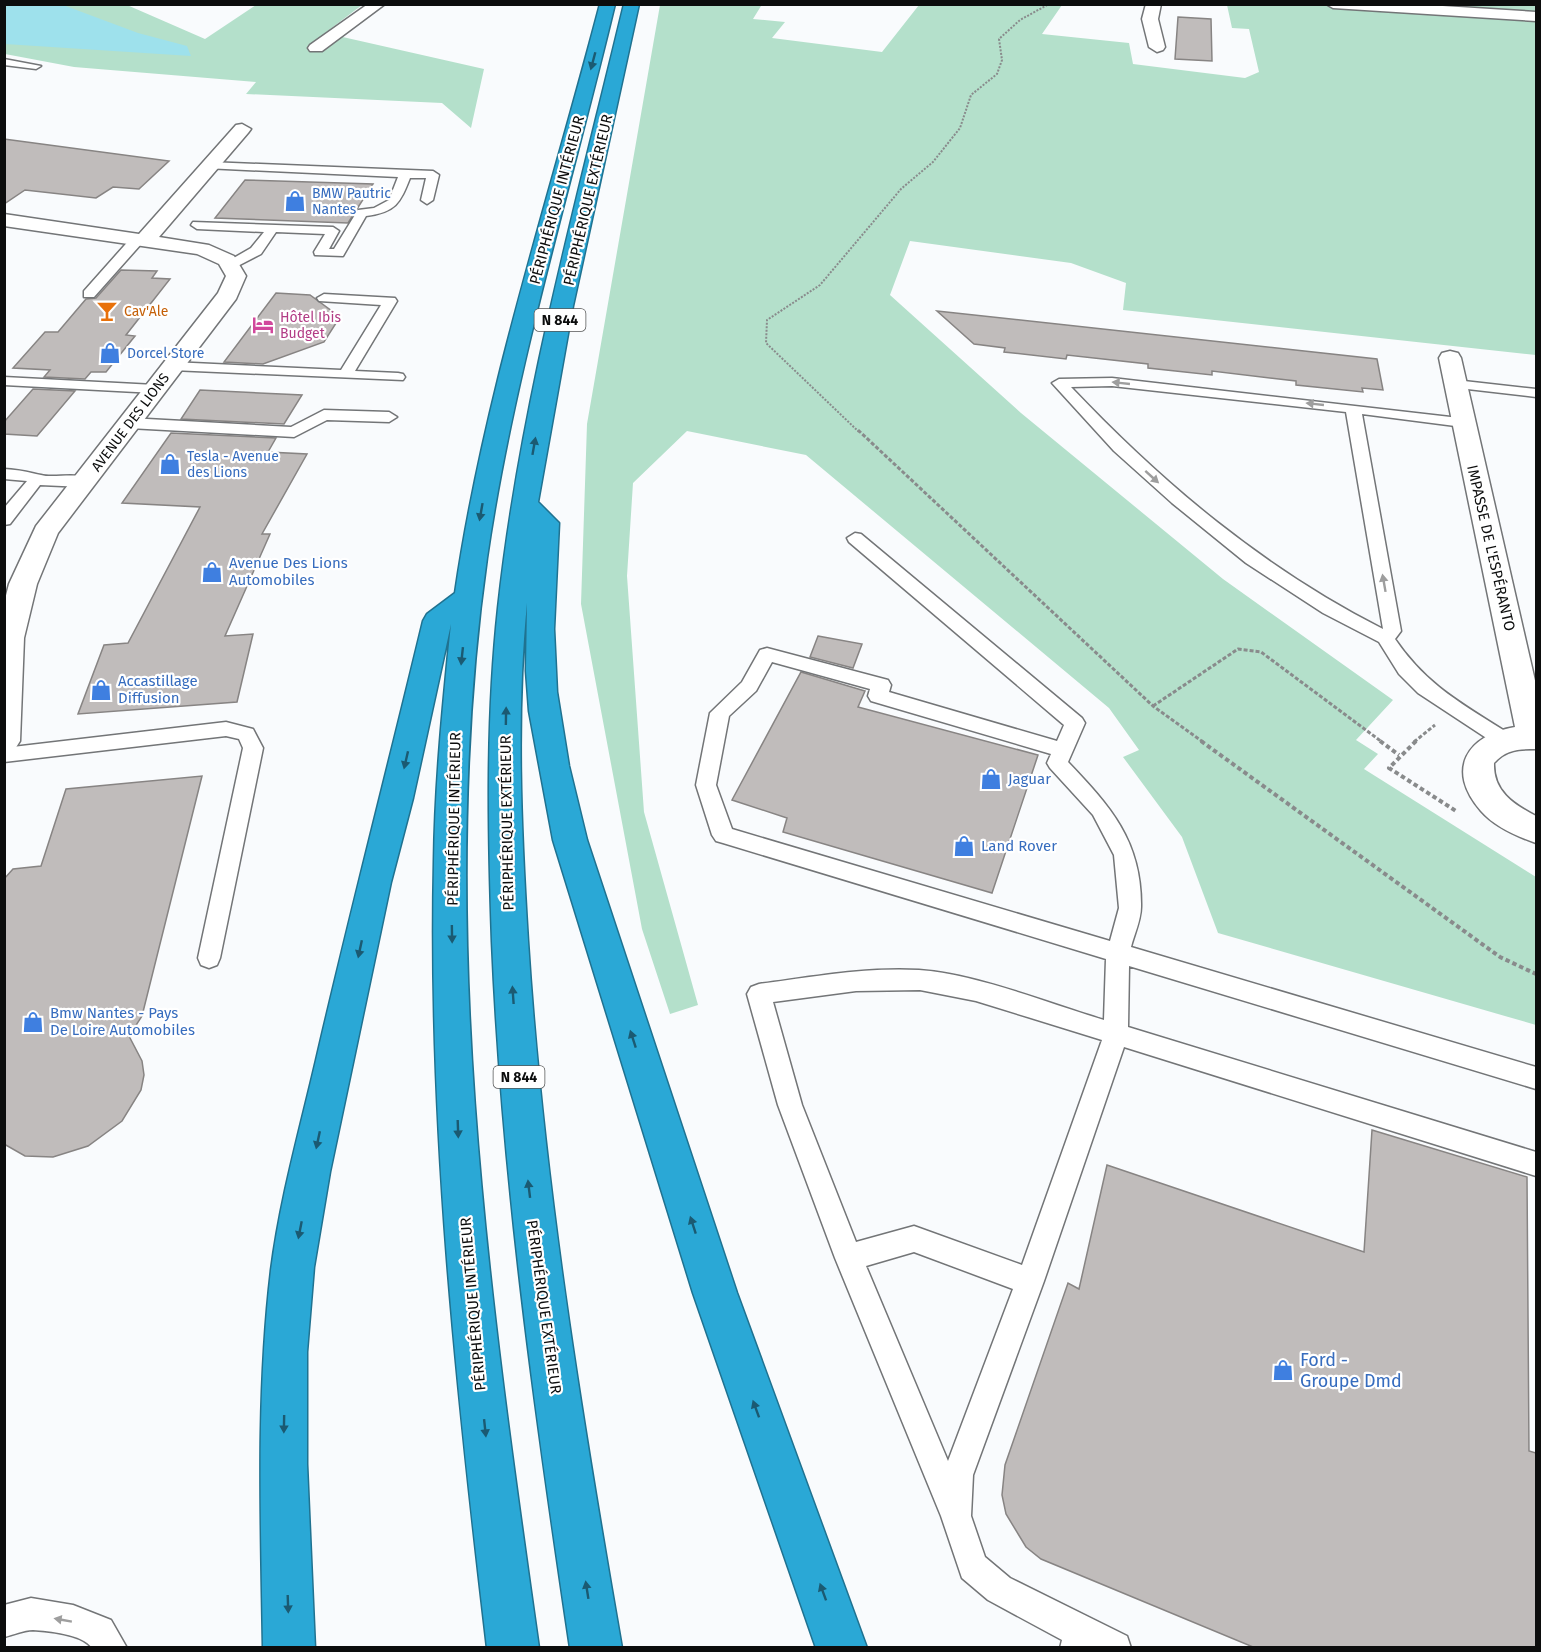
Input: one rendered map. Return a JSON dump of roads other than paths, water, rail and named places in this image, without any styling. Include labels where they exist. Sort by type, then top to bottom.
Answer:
[{"type":"highway","name":"PÉRIPHÉRIQUE INTÉRIEUR","points":[[513,1647],[472,1311],[458,1129],[452,975],[452,802],[458,689],[468,597],[485,489],[505,399],[608,4]]},
{"type":"highway","name":"PÉRIPHÉRIQUE EXTÉRIEUR","points":[[596,1647],[544,1317],[528,1180],[510,954],[505,785],[506,697],[513,595],[524,503],[551,362],[632,4]]},
{"type":"highway","points":[[524,503],[546,523],[540,615],[542,691],[555,774],[570,840],[715,1293],[842,1647]]},
{"type":"highway","points":[[289,1647],[283,1464],[285,1352],[293,1268],[310,1172],[369,906],[405,767],[437,621],[468,597]]},
{"type":"street","points":[[316,48],[378,4]]},
{"type":"street","points":[[1154,4],[1150,19],[1157,46]]},
{"type":"street","points":[[1333,4],[1536,17]]},
{"type":"street","points":[[141,240],[242,129]]},
{"type":"street","points":[[4,220],[202,249],[227,260],[230,266]]},
{"type":"street","name":"AVENUE DES LIONS","points":[[4,741],[11,605],[45,532],[228,294],[236,276],[230,266]]},
{"type":"street","name":"IMPASSE DE L'ESPÉRANTO","points":[[1450,358],[1525,738]]},
{"type":"street","points":[[1525,738],[1493,744],[1481,755],[1477,770],[1482,788],[1495,805],[1516,821],[1536,830]]},
{"type":"lane","points":[[4,62],[36,66]]},
{"type":"lane","points":[[209,166],[433,174],[427,200]]},
{"type":"lane","points":[[197,225],[333,231],[320,252],[338,253],[362,213],[377,211],[394,202],[405,174]]},
{"type":"lane","points":[[230,266],[256,251],[273,228]]},
{"type":"lane","points":[[89,294],[141,240]]},
{"type":"lane","points":[[324,298],[390,301],[346,374]]},
{"type":"lane","points":[[172,366],[398,377]]},
{"type":"lane","points":[[4,381],[155,388]]},
{"type":"lane","points":[[1463,422],[1112,382],[1059,383],[1120,448],[1161,485],[1252,559],[1329,609],[1386,638],[1406,669],[1425,688],[1525,738]]},
{"type":"lane","points":[[1455,384],[1536,393]]},
{"type":"lane","points":[[1353,408],[1392,632],[1386,638]]},
{"type":"lane","points":[[129,423],[294,432],[324,415],[389,417]]},
{"type":"lane","points":[[4,474],[29,475],[36,480],[84,482]]},
{"type":"lane","points":[[4,520],[36,480]]},
{"type":"lane","points":[[855,538],[1075,723],[1057,763],[1101,810],[1125,855],[1130,908],[1118,952],[1116,1034],[1030,1281],[958,1475],[956,1516]]},
{"type":"lane","points":[[1062,750],[878,696],[881,686],[767,654],[749,686],[720,714],[705,784],[723,835],[1536,1078]]},
{"type":"lane","points":[[4,755],[226,729],[246,734],[253,748],[209,957]]},
{"type":"lane","points":[[1115,1647],[1079,1640],[999,1588],[973,1567],[956,1516],[849,1258],[790,1105],[759,994],[856,981],[920,980],[976,991],[1536,1164]]},
{"type":"lane","points":[[849,1258],[914,1239],[1030,1281]]},
{"type":"lane","points":[[4,1622],[31,1614],[73,1621],[100,1631],[111,1647]]},
{"type":"water","points":[[14,4],[63,5],[138,33],[187,46],[191,56],[5,44],[5,7]]},
{"type":"place","name":"BMW Pautric Nantes","points":[[295,201]]},
{"type":"place","name":"Cav'Ale","points":[[107,311]]},
{"type":"place","name":"Hôtel Ibis Budget","points":[[263,325]]},
{"type":"place","name":"Dorcel Store","points":[[110,353]]},
{"type":"place","name":"Tesla - Avenue des Lions","points":[[170,464]]},
{"type":"place","name":"Avenue Des Lions Automobiles","points":[[212,572]]},
{"type":"place","name":"Accastillage Diffusion","points":[[101,690]]},
{"type":"place","name":"Jaguar","points":[[991,779]]},
{"type":"place","name":"Land Rover","points":[[964,846]]},
{"type":"place","name":"Bmw Nantes - Pays De Loire Automobiles","points":[[33,1022]]},
{"type":"place","name":"Ford - Groupe Dmd","points":[[1283,1370]]}]
